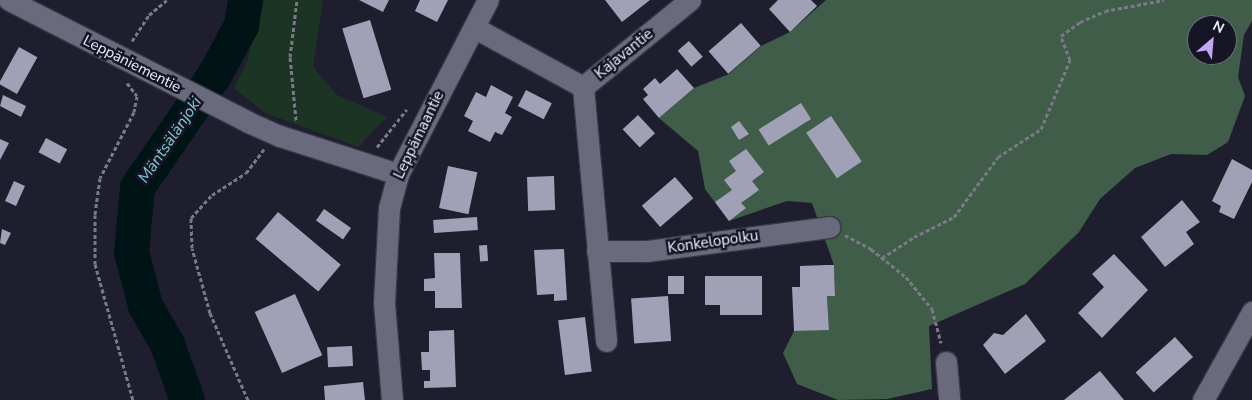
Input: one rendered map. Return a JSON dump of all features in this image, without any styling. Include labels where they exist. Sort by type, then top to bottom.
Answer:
[{"type":"street","points":[[0,8],[4,0]]},
{"type":"street","name":"Leppäniementie","points":[[9,0],[122,60],[248,122],[280,136],[369,163],[398,174]]},
{"type":"street","name":"Leppämaantie","points":[[392,400],[384,303],[389,208],[398,174],[488,0]]},
{"type":"street","name":"Kajavantie","points":[[475,28],[583,87],[690,0]]},
{"type":"street","points":[[583,87],[606,341]]},
{"type":"street","name":"Konkelopolku","points":[[597,251],[647,251],[829,227]]},
{"type":"street","points":[[1203,400],[1252,312]]},
{"type":"street","points":[[946,362],[949,400]]},
{"type":"path","points":[[133,400],[95,264],[95,215],[100,178],[134,112],[137,96],[118,72],[122,60],[149,15],[167,0]]},
{"type":"path","points":[[248,400],[210,313],[192,248],[191,218],[212,195],[246,173],[265,148],[297,119],[290,57],[297,0]]},
{"type":"path","points":[[882,258],[914,237],[954,217],[998,156],[1041,129],[1070,60],[1061,36],[1080,22],[1105,12],[1164,0]]},
{"type":"path","points":[[369,163],[377,146],[408,108]]},
{"type":"path","points":[[829,227],[882,258],[906,276],[932,309],[946,362]]},
{"type":"green space","points":[[264,0],[323,0],[313,67],[337,95],[387,117],[358,147],[265,113],[234,88],[247,61]]},
{"type":"green space","points":[[826,0],[1252,0],[1252,21],[1244,35],[1238,77],[1245,96],[1228,142],[1207,155],[1171,154],[1135,168],[1100,199],[1079,232],[1025,284],[929,326],[932,389],[887,399],[838,400],[797,384],[783,353],[794,331],[829,329],[827,296],[835,296],[834,265],[812,203],[787,201],[729,221],[705,189],[698,151],[659,118],[694,88],[729,74],[761,46],[790,32]]},
{"type":"building","points":[[359,0],[389,0],[383,12]]},
{"type":"building","points":[[420,0],[448,0],[437,22],[415,11]]},
{"type":"building","points":[[605,0],[650,0],[622,22]]},
{"type":"building","points":[[778,0],[811,0],[817,6],[790,32],[769,9]]},
{"type":"building","points":[[370,20],[391,90],[364,98],[342,28]]},
{"type":"building","points":[[741,23],[761,46],[728,74],[709,51]]},
{"type":"building","points":[[689,41],[703,57],[691,67],[678,51]]},
{"type":"building","points":[[19,47],[37,57],[17,94],[0,84],[0,81]]},
{"type":"building","points":[[677,69],[694,88],[659,118],[643,99],[648,95],[643,89],[655,78],[660,84]]},
{"type":"building","points":[[491,85],[513,97],[505,113],[512,117],[502,135],[495,132],[490,142],[468,131],[473,121],[464,116],[476,92],[486,97]]},
{"type":"building","points":[[526,90],[552,103],[544,119],[518,106]]},
{"type":"building","points":[[3,95],[26,106],[21,117],[0,106]]},
{"type":"building","points":[[801,103],[811,119],[769,146],[759,129]]},
{"type":"building","points":[[638,115],[655,133],[640,148],[623,129]]},
{"type":"building","points":[[831,116],[862,162],[837,178],[806,133]]},
{"type":"building","points":[[739,121],[749,134],[739,140],[731,127]]},
{"type":"building","points":[[46,138],[67,149],[60,163],[38,152]]},
{"type":"building","points":[[0,139],[9,143],[0,160]]},
{"type":"building","points":[[746,149],[764,172],[752,181],[759,190],[741,203],[746,208],[729,221],[715,202],[732,190],[724,180],[736,171],[729,161]]},
{"type":"building","points":[[1232,159],[1252,170],[1252,182],[1234,219],[1219,212],[1221,206],[1212,201]]},
{"type":"building","points":[[448,166],[477,172],[468,214],[439,208]]},
{"type":"building","points":[[554,176],[555,210],[528,211],[527,177]]},
{"type":"building","points":[[675,177],[693,198],[660,227],[642,206]]},
{"type":"building","points":[[14,181],[25,186],[16,206],[5,201]]},
{"type":"building","points":[[1182,200],[1200,222],[1186,232],[1194,244],[1165,267],[1141,237]]},
{"type":"building","points":[[324,209],[351,228],[343,239],[316,220]]},
{"type":"building","points":[[278,212],[341,265],[318,292],[256,239]]},
{"type":"building","points":[[477,217],[478,230],[434,233],[433,220]]},
{"type":"building","points":[[2,229],[11,233],[5,245],[0,243]]},
{"type":"building","points":[[487,245],[488,261],[480,262],[479,246]]},
{"type":"building","points":[[564,249],[567,300],[554,301],[554,294],[537,295],[534,250]]},
{"type":"building","points":[[434,253],[460,253],[462,308],[435,308],[435,291],[424,291],[424,279],[435,278]]},
{"type":"building","points":[[1114,254],[1148,290],[1102,338],[1078,313],[1104,287],[1092,274]]},
{"type":"building","points":[[834,265],[835,296],[827,296],[829,330],[794,331],[792,287],[800,287],[800,266]]},
{"type":"building","points":[[668,276],[684,276],[684,294],[668,294]]},
{"type":"building","points":[[705,276],[762,276],[762,315],[720,315],[720,305],[705,305]]},
{"type":"building","points":[[295,294],[322,355],[282,373],[255,312]]},
{"type":"building","points":[[668,296],[671,341],[634,343],[631,299]]},
{"type":"building","points":[[1026,314],[1046,341],[1005,374],[983,345],[994,333],[1003,335]]},
{"type":"building","points":[[585,317],[592,372],[565,375],[558,320]]},
{"type":"building","points":[[454,330],[456,387],[424,388],[424,381],[430,381],[430,370],[422,370],[421,352],[429,352],[429,331]]},
{"type":"building","points":[[1175,337],[1193,357],[1154,393],[1136,372]]},
{"type":"building","points":[[352,346],[353,366],[328,367],[327,347]]},
{"type":"building","points":[[1100,371],[1124,400],[1064,400]]},
{"type":"building","points":[[363,382],[365,400],[325,400],[324,386]]},
{"type":"waterway","name":"Mäntsälänjoki","points":[[187,400],[167,344],[145,305],[131,252],[137,187],[214,75],[241,25],[245,0]]}]
